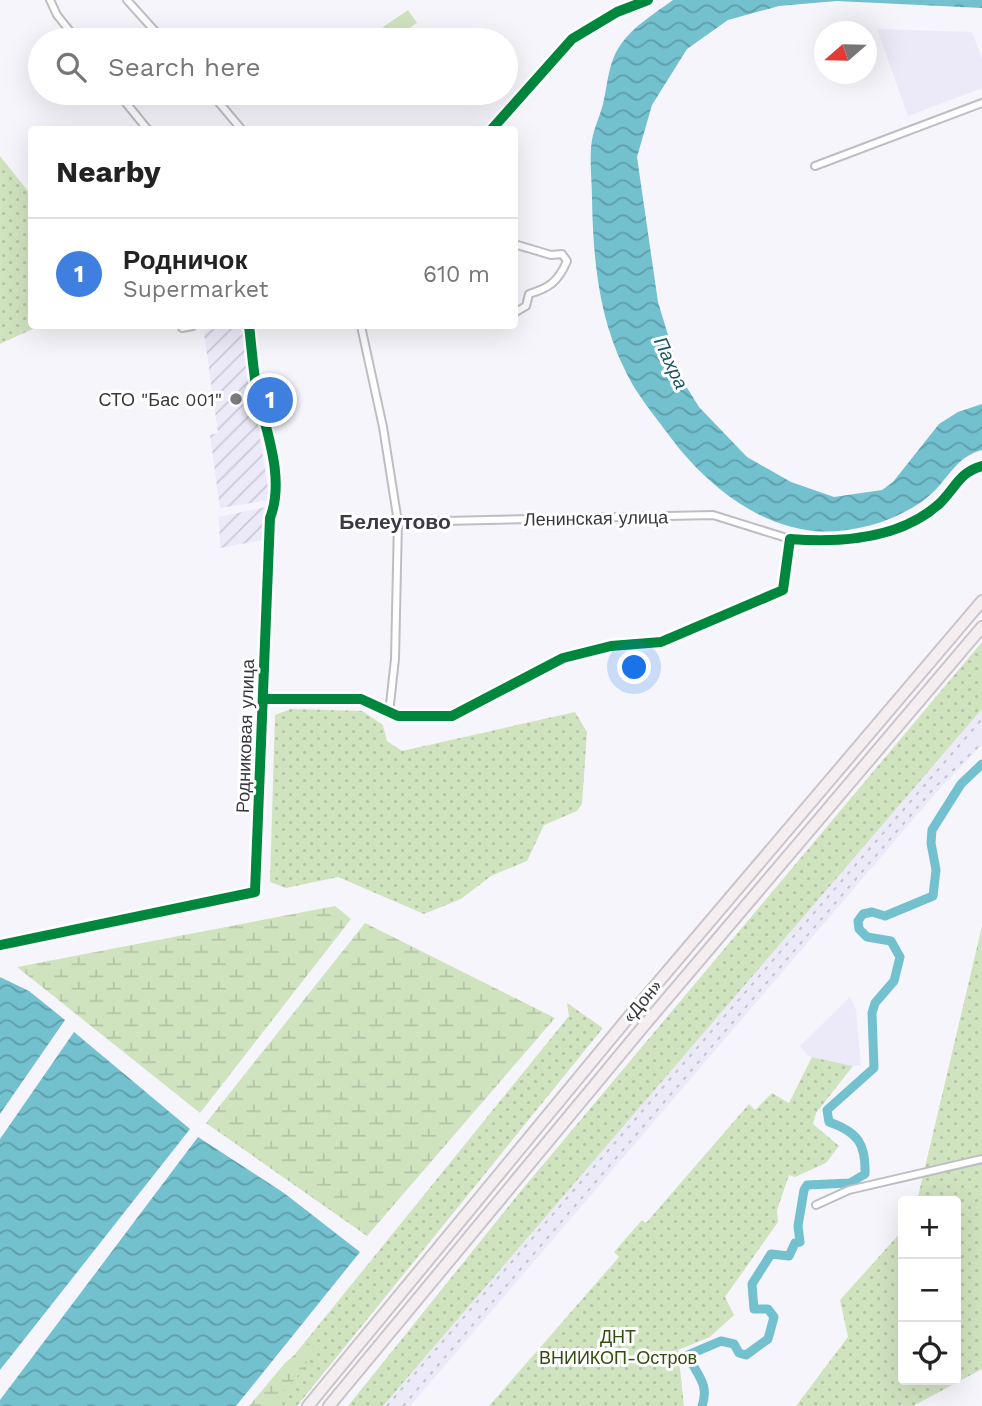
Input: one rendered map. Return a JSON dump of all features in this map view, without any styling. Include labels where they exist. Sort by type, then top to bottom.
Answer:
[{"type":"highway","name":"«Дон»","points":[[308,1406],[627,1019],[982,601]]},
{"type":"highway","name":"«Дон»","points":[[329,1406],[642,1028],[982,627]]},
{"type":"street","points":[[50,0],[67,28]]},
{"type":"street","points":[[127,0],[152,28]]},
{"type":"street","points":[[518,100],[572,39],[617,12],[648,0]]},
{"type":"street","points":[[816,166],[982,103]]},
{"type":"street","points":[[128,105],[145,126]]},
{"type":"street","points":[[221,105],[239,126]]},
{"type":"street","points":[[495,126],[513,105]]},
{"type":"street","points":[[518,245],[551,255],[562,254],[567,261],[560,279],[546,289],[529,294],[526,306],[518,311]]},
{"type":"street","name":"Родниковая улица","points":[[0,945],[255,891],[271,518],[276,502],[266,419],[258,397],[249,329]]},
{"type":"street","points":[[362,329],[383,427],[398,522],[395,659],[389,713]]},
{"type":"street","name":"Ленинская улица","points":[[398,522],[713,515],[790,539],[821,542],[879,534],[927,513],[946,496],[964,472],[982,466]]},
{"type":"street","points":[[265,699],[361,699],[389,713],[419,717],[452,716],[563,658],[611,646],[661,642],[783,590],[790,539]]},
{"type":"street","points":[[816,1205],[849,1190],[982,1159]]},
{"type":"shaded area","points":[[877,29],[972,32],[982,58],[982,88],[908,116]]},
{"type":"shaded area","points":[[210,329],[245,329],[252,375],[248,386],[264,421],[259,432],[270,500],[220,508],[210,435],[218,433],[204,333]]},
{"type":"shaded area","points":[[270,506],[268,539],[220,548],[219,517]]},
{"type":"shaded area","points":[[982,709],[982,745],[941,787],[410,1406],[383,1406]]},
{"type":"shaded area","points":[[850,997],[856,1010],[861,1065],[853,1066],[808,1056],[800,1046]]},
{"type":"green space","points":[[408,10],[417,23],[409,28],[383,27]]},
{"type":"green space","points":[[0,156],[28,191],[28,329],[32,329],[0,344]]},
{"type":"green space","points":[[982,642],[982,709],[383,1406],[348,1406],[520,1192]]},
{"type":"green space","points":[[291,709],[362,711],[383,725],[387,741],[402,751],[575,712],[587,732],[582,804],[577,811],[544,825],[527,861],[491,876],[461,899],[424,914],[338,877],[286,888],[270,882],[275,715]]},
{"type":"green space","points":[[335,906],[351,919],[200,1113],[17,967]]},
{"type":"green space","points":[[365,923],[555,1018],[367,1236],[206,1123]]},
{"type":"green space","points":[[982,926],[982,1369],[961,1380],[961,1196],[918,1196]]},
{"type":"green space","points":[[567,1003],[603,1028],[297,1406],[253,1406],[569,1016]]},
{"type":"green space","name":"ДНТ ВНИИКОП-Остров","points":[[812,1057],[853,1066],[816,1113],[813,1124],[839,1146],[826,1163],[795,1177],[789,1175],[777,1210],[778,1222],[725,1297],[734,1315],[710,1337],[678,1350],[684,1406],[489,1406],[619,1257],[614,1252],[642,1220],[646,1223],[749,1104],[755,1110],[772,1093],[789,1103]]},
{"type":"green space","points":[[898,1236],[898,1385],[952,1385],[913,1406],[796,1406],[848,1337],[840,1300]]},
{"type":"green space","points":[[308,1343],[314,1348],[306,1364],[271,1406],[249,1406],[285,1363]]},
{"type":"water","name":"Пахра","points":[[673,0],[982,0],[982,8],[837,1],[779,6],[728,20],[687,49],[652,105],[637,157],[658,302],[681,378],[699,407],[747,457],[791,482],[834,497],[882,490],[893,482],[939,424],[958,412],[982,404],[982,450],[962,460],[927,497],[898,515],[864,527],[829,532],[791,527],[751,510],[715,485],[684,455],[639,395],[615,348],[603,306],[596,263],[592,140],[617,51],[626,37],[638,26]]},
{"type":"water","points":[[0,977],[29,991],[65,1020],[0,1114]]},
{"type":"water","points":[[74,1032],[190,1129],[0,1370],[0,1139]]},
{"type":"water","points":[[198,1137],[284,1193],[360,1252],[236,1406],[0,1406],[0,1400]]},
{"type":"waterway","points":[[702,1406],[703,1385],[688,1355],[721,1341],[734,1344],[739,1353],[746,1355],[768,1339],[774,1317],[768,1309],[754,1309],[752,1284],[771,1254],[789,1256],[795,1243],[800,1242],[798,1226],[807,1185],[850,1183],[865,1174],[864,1155],[858,1140],[847,1130],[829,1122],[827,1110],[874,1068],[872,1013],[875,1003],[894,981],[900,957],[891,941],[867,937],[859,929],[858,921],[863,914],[872,912],[885,916],[933,896],[936,870],[931,843],[932,830],[961,784],[982,764]]},
{"type":"railway","points":[[387,1406],[982,719]]},
{"type":"railway","points":[[403,1406],[934,788],[982,743]]},
{"type":"cycle path","points":[[518,100],[572,39],[617,12],[648,0]]},
{"type":"cycle path","points":[[495,126],[513,105]]},
{"type":"cycle path","points":[[0,945],[255,892],[270,518],[276,488],[273,457],[256,387],[249,329]]},
{"type":"cycle path","points":[[265,699],[361,699],[398,716],[452,716],[563,658],[611,646],[661,642],[783,590],[790,539],[849,539],[888,532],[923,516],[939,504],[968,472],[982,466]]},
{"type":"place","name":"СТО \"Бас 001\"","points":[[236,399]]},
{"type":"place","name":"Родничок","points":[[270,400]]},
{"type":"district","name":"Белеутово","points":[[395,521]]}]
